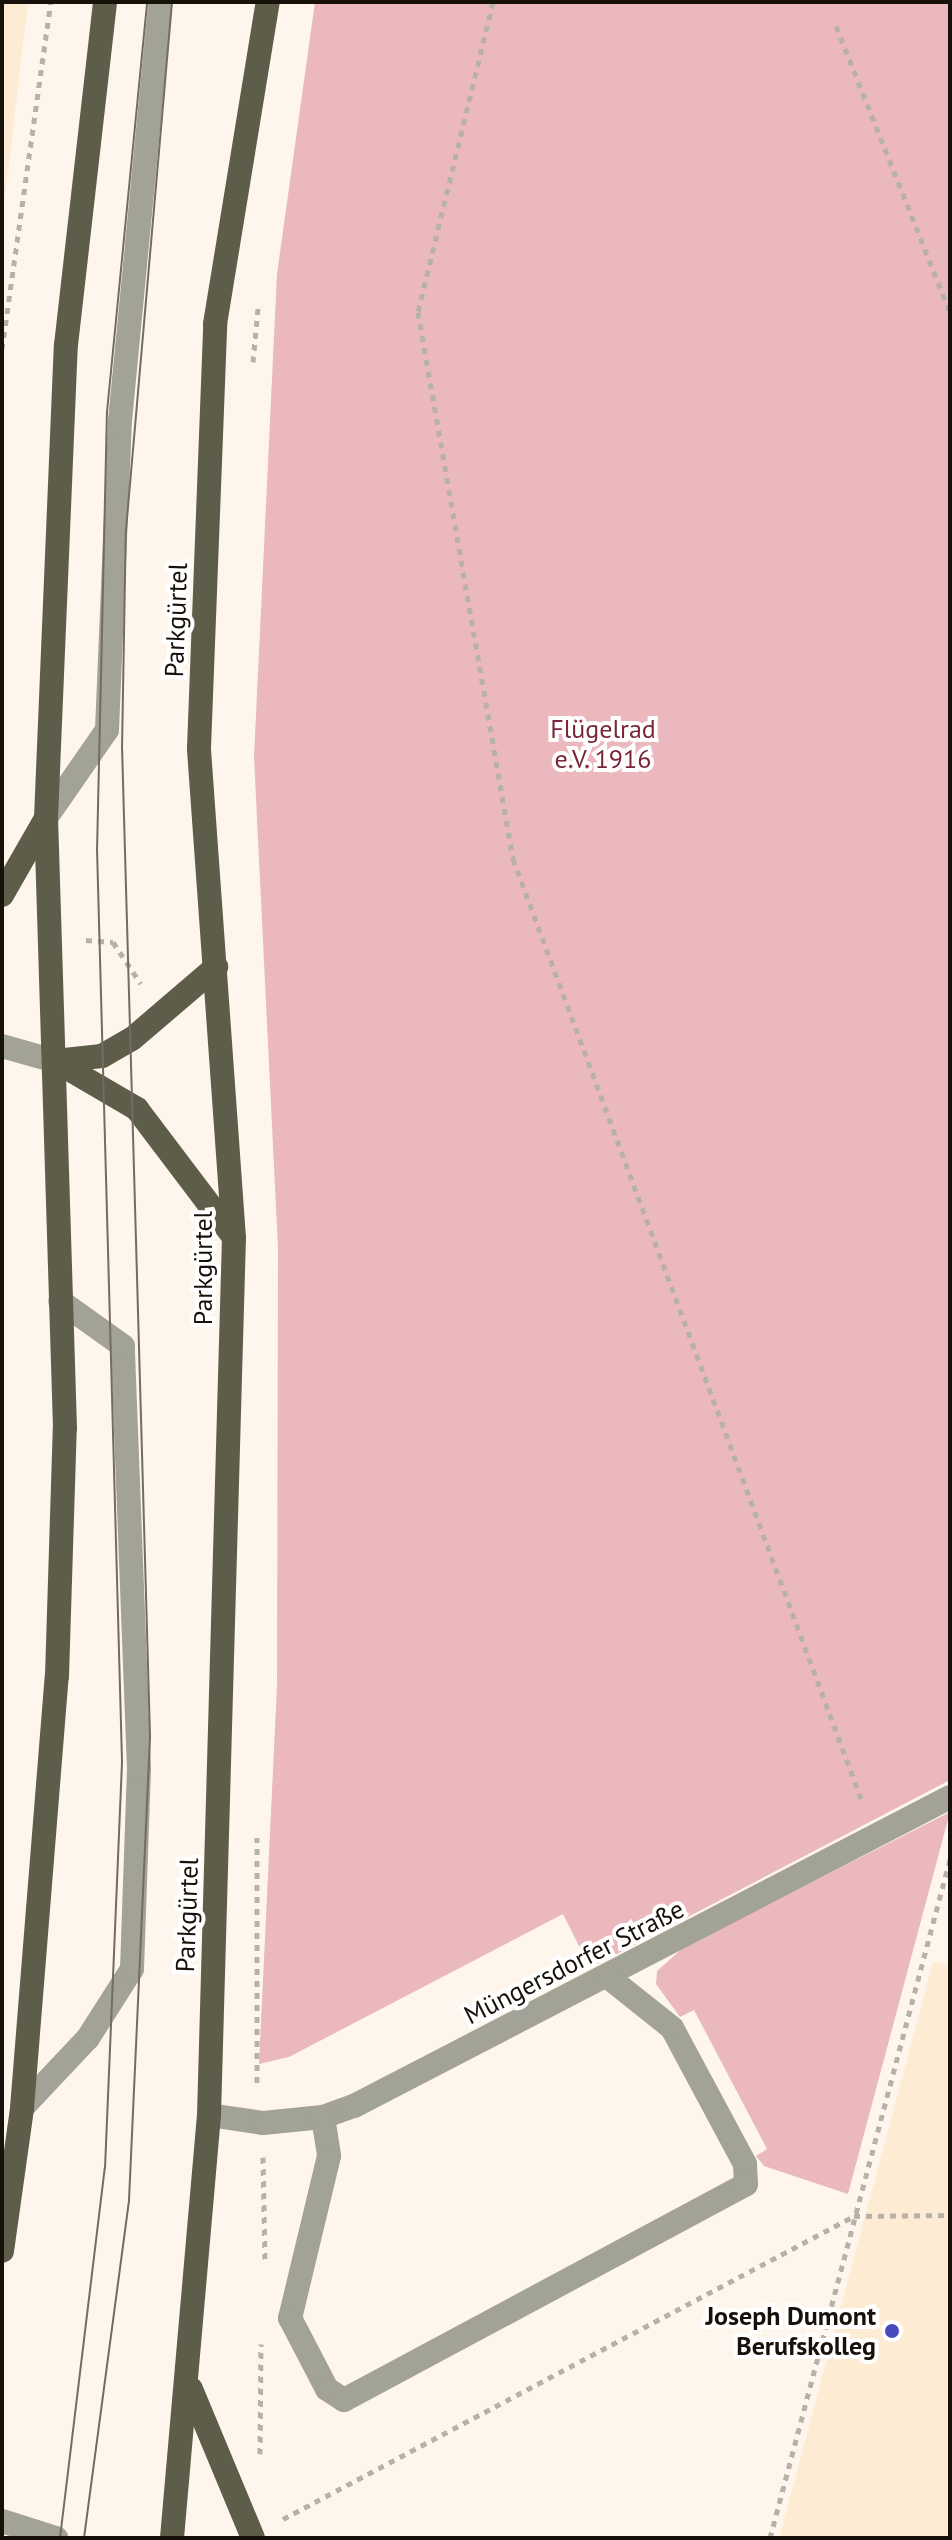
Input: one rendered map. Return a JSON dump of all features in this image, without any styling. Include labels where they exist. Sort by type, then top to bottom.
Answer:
[{"type":"main road","points":[[2,2251],[22,2108],[57,1676],[65,1428],[46,818],[66,345],[105,2]]},
{"type":"main road","name":"Parkgürtel","points":[[172,2538],[190,2387],[209,2115],[234,1238],[199,748],[215,324],[268,2]]},
{"type":"main road","points":[[2,895],[46,818]]},
{"type":"main road","points":[[55,1061],[102,1056],[132,1039],[216,967]]},
{"type":"main road","points":[[55,1061],[137,1109],[185,1165],[234,1238]]},
{"type":"main road","points":[[190,2387],[253,2538]]},
{"type":"street","points":[[46,818],[107,730],[120,421],[160,2]]},
{"type":"street","points":[[2,1046],[55,1061]]},
{"type":"street","points":[[22,2108],[88,2038],[132,1969],[139,1769],[123,1346],[60,1301]]},
{"type":"street","name":"Müngersdorfer Straße","points":[[209,2115],[263,2123],[323,2117],[608,1977],[950,1797]]},
{"type":"street","points":[[323,2117],[329,2156],[290,2318],[327,2389],[344,2400],[746,2184],[745,2164],[672,2028],[608,1977]]},
{"type":"street","points":[[2,2521],[56,2538]]},
{"type":"path","points":[[2,349],[4,294],[51,2]]},
{"type":"path","points":[[493,2],[418,312],[513,859],[875,1835]]},
{"type":"path","points":[[836,26],[950,312]]},
{"type":"path","points":[[770,2538],[950,1859]]},
{"type":"path","points":[[274,2524],[854,2216],[950,2215]]},
{"type":"shaded area","points":[[2,2],[28,2],[2,223]]},
{"type":"shaded area","name":"Joseph Dumont Berufskolleg","points":[[933,1962],[950,1964],[950,2538],[779,2538]]},
{"type":"green space","name":"Flügelrad e.V. 1916","points":[[315,2],[950,2],[950,1780],[590,1968],[563,1914],[289,2057],[259,2064],[277,1686],[278,1248],[254,757],[277,274]]},
{"type":"green space","points":[[950,1812],[848,2194],[764,2166],[756,2156],[767,2149],[694,2010],[680,2017],[656,1984],[657,1971],[684,1947]]},
{"type":"tram line","points":[[60,2538],[105,2168],[122,1761],[97,851],[107,412],[147,2]]},
{"type":"tram line","points":[[84,2538],[129,2200],[150,1736],[122,749],[126,530],[172,2]]},
{"type":"place","name":"Joseph Dumont Berufskolleg","points":[[892,2331]]}]
